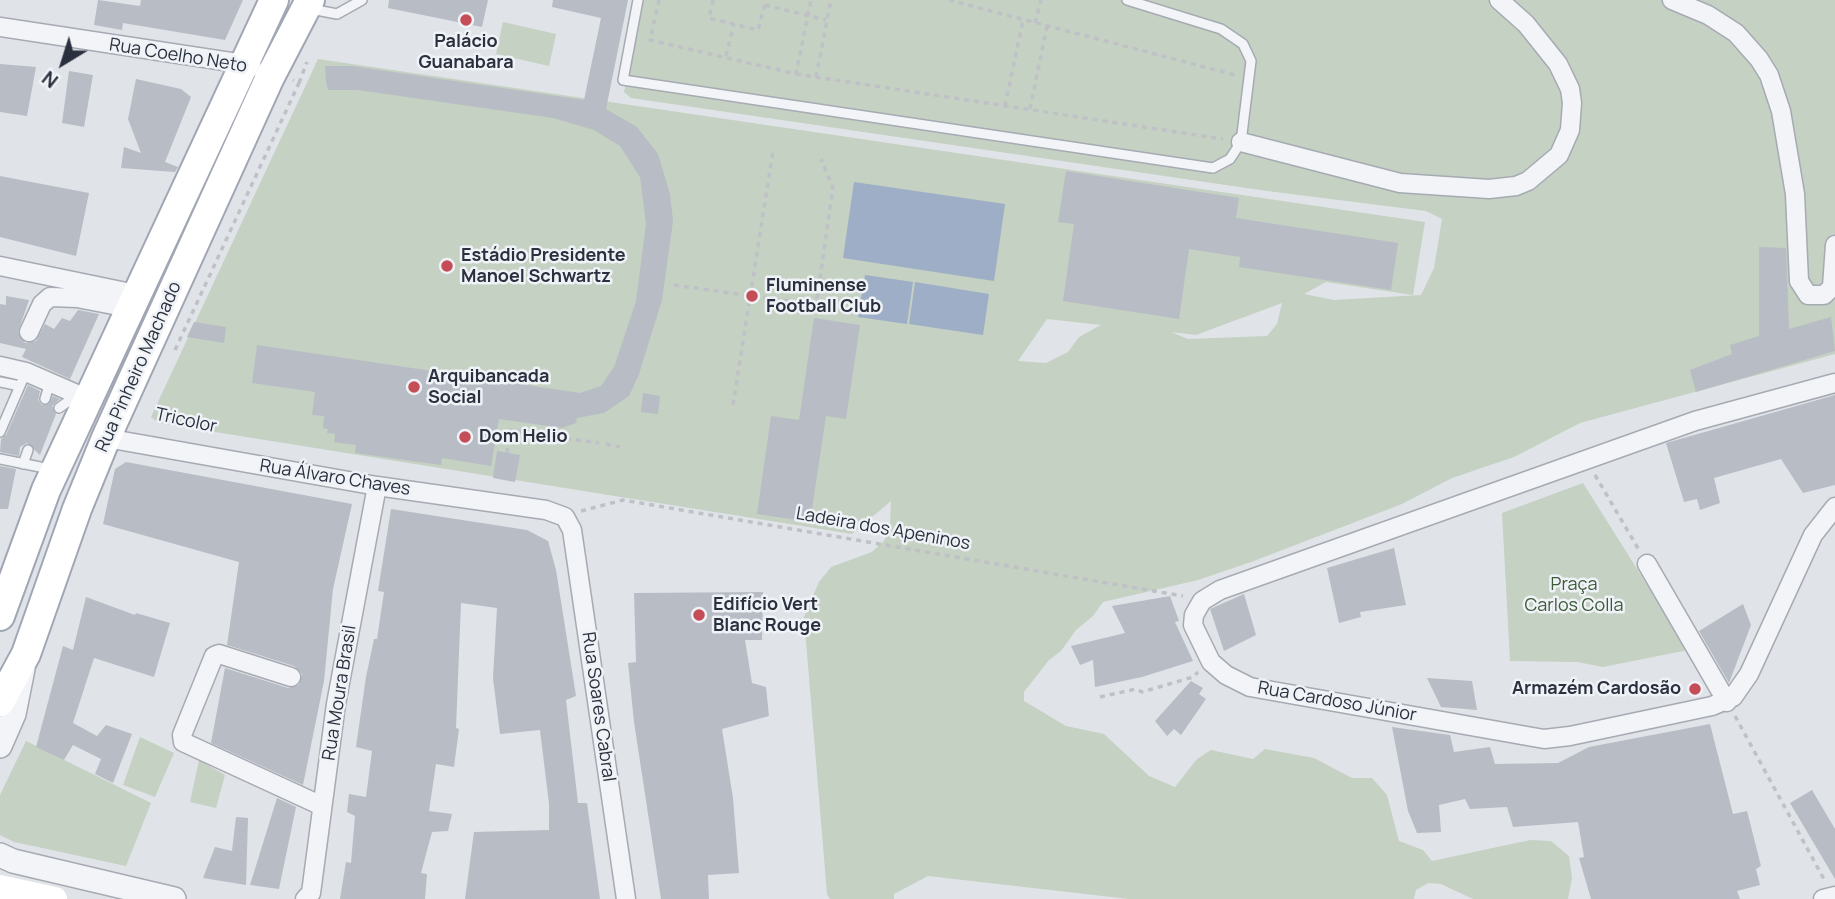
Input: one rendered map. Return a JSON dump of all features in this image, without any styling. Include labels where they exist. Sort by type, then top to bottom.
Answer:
[{"type":"main road","name":"Rua Pinheiro Machado","points":[[0,616],[83,396],[133,301],[274,0]]},
{"type":"main road","name":"Rua Pinheiro Machado","points":[[26,654],[77,509],[106,438],[272,74],[308,4]]},
{"type":"main road","points":[[0,702],[26,654]]},
{"type":"main road","points":[[0,887],[55,899]]},
{"type":"street","points":[[1241,142],[1400,183],[1489,189],[1516,186],[1528,181],[1559,155],[1570,130],[1572,103],[1565,76],[1548,49],[1499,0]]},
{"type":"street","points":[[1672,0],[1708,15],[1736,33],[1769,75],[1781,111],[1795,194],[1799,281],[1808,295],[1824,295],[1832,287],[1835,245]]},
{"type":"street","name":"Rua Coelho Neto","points":[[0,27],[244,64],[272,74]]},
{"type":"street","points":[[0,266],[133,301]]},
{"type":"street","points":[[29,332],[42,304],[50,297],[133,301]]},
{"type":"street","points":[[0,366],[48,391],[83,396]]},
{"type":"street","name":"Rua Cardoso Júnior","points":[[1731,709],[1544,739],[1250,687],[1218,669],[1197,638],[1194,615],[1209,595],[1695,421],[1835,383]]},
{"type":"street","name":"Rua Álvaro Chaves","points":[[106,438],[377,486],[546,510],[571,510]]},
{"type":"street","name":"Rua Moura Brasil","points":[[305,899],[311,893],[336,704],[377,486]]},
{"type":"street","points":[[1731,709],[1813,535],[1835,507]]},
{"type":"street","name":"Rua Soares Cabral","points":[[571,510],[626,899]]},
{"type":"street","points":[[1647,564],[1731,709]]},
{"type":"street","name":"Rua Pinheiro Machado","points":[[0,746],[14,714],[26,654]]},
{"type":"street","points":[[292,677],[219,654],[214,656],[182,735],[183,742],[322,806]]},
{"type":"street","points":[[0,855],[13,861],[174,899]]},
{"type":"street","points":[[1823,899],[1835,895]]},
{"type":"lane","points":[[308,4],[337,14],[362,0]]},
{"type":"lane","points":[[638,0],[622,80],[1213,168],[1230,159],[1241,142],[1249,79],[1251,61],[1243,44],[1221,29],[1127,0]]},
{"type":"lane","points":[[0,382],[23,379]]},
{"type":"lane","points":[[0,432],[23,379]]},
{"type":"lane","points":[[59,408],[83,396]]},
{"type":"lane","points":[[23,464],[27,450]]},
{"type":"lane","points":[[0,459],[55,471]]},
{"type":"path","points":[[659,0],[650,40],[796,74],[1241,142]]},
{"type":"path","points":[[713,0],[709,18],[758,30],[765,2],[827,20]]},
{"type":"path","points":[[796,74],[811,0]]},
{"type":"path","points":[[816,77],[831,0]]},
{"type":"path","points":[[949,0],[1249,79]]},
{"type":"path","points":[[1035,23],[1041,0]]},
{"type":"path","points":[[1005,106],[1023,20]]},
{"type":"path","points":[[726,56],[734,24]]},
{"type":"path","points":[[1030,110],[1047,26]]},
{"type":"path","points":[[175,350],[299,83],[272,74]]},
{"type":"path","points":[[733,405],[773,151]]},
{"type":"path","points":[[674,285],[816,305],[834,188],[821,159]]},
{"type":"path","points":[[507,453],[510,430],[599,443]]},
{"type":"path","points":[[606,444],[620,447]]},
{"type":"path","points":[[1586,459],[1647,564]]},
{"type":"path","name":"Ladeira dos Apeninos","points":[[571,510],[623,500],[1175,594]]},
{"type":"path","points":[[1100,696],[1136,689],[1142,692],[1193,677]]},
{"type":"path","points":[[1731,709],[1825,880]]},
{"type":"green space","points":[[642,0],[1835,0],[1835,354],[1580,423],[1514,457],[1452,478],[1402,504],[1251,562],[1198,580],[1103,602],[1093,616],[1076,630],[1061,651],[1049,660],[1024,692],[1024,701],[1066,726],[1104,734],[1149,776],[1175,787],[1197,759],[1211,750],[1253,759],[1265,749],[1314,758],[1352,778],[1372,778],[1387,795],[1399,841],[1423,850],[1432,861],[1530,840],[1551,841],[1569,856],[1572,878],[1568,899],[1473,899],[1441,884],[1428,883],[1416,890],[1414,899],[1129,899],[928,876],[894,894],[894,899],[830,899],[827,894],[804,617],[819,582],[831,567],[872,552],[884,541],[890,528],[891,501],[852,534],[159,423],[151,417],[318,59],[1425,222],[1413,295],[1326,282],[1304,294],[1334,300],[1421,295],[1434,268],[1442,219],[1426,211],[1267,191],[631,98],[624,92]],"holes":[[[1282,303],[1277,324],[1267,336],[1188,339],[1171,332],[1196,335]],[[1047,319],[1101,325],[1079,337],[1068,352],[1046,363],[1018,361]]]},
{"type":"green space","points":[[503,22],[556,34],[549,66],[496,54]]},
{"type":"green space","name":"Praça Carlos Colla","points":[[1583,483],[1688,650],[1603,667],[1577,662],[1510,661],[1502,513]]},
{"type":"green space","points":[[140,737],[174,753],[155,797],[123,785]]},
{"type":"green space","points":[[26,741],[151,803],[126,866],[14,842],[0,835],[0,795]]},
{"type":"green space","points":[[199,760],[225,775],[216,808],[190,802]]},
{"type":"water","points":[[854,182],[1005,204],[994,281],[843,258]]},
{"type":"water","points":[[865,275],[913,282],[907,324],[858,317]]},
{"type":"water","points":[[915,282],[989,294],[983,335],[909,324]]},
{"type":"building","points":[[98,0],[140,6],[141,0],[243,0],[225,40],[123,23],[122,30],[94,25]]},
{"type":"building","name":"Palácio Guanabara","points":[[389,0],[488,0],[482,27],[388,8]]},
{"type":"building","points":[[553,0],[628,0],[606,109],[637,127],[658,154],[670,194],[673,221],[662,300],[639,374],[629,396],[604,413],[577,418],[576,423],[562,428],[499,419],[491,466],[442,458],[441,465],[355,453],[356,445],[334,442],[335,434],[327,433],[328,429],[323,428],[324,416],[312,415],[315,392],[252,383],[257,345],[580,393],[601,386],[614,367],[636,301],[646,224],[640,177],[620,146],[594,130],[553,118],[358,90],[328,90],[326,82],[325,66],[352,66],[584,100],[601,18],[552,7]]},
{"type":"building","points":[[0,64],[36,67],[27,116],[0,112]]},
{"type":"building","points":[[69,71],[93,75],[84,127],[62,123]]},
{"type":"building","points":[[136,79],[181,89],[191,97],[165,162],[178,167],[175,172],[121,168],[124,147],[141,153],[128,119]]},
{"type":"building","points":[[1066,171],[1239,198],[1236,218],[1398,243],[1391,290],[1239,267],[1240,257],[1189,249],[1179,319],[1063,301],[1074,224],[1058,222]]},
{"type":"building","points":[[0,176],[89,193],[76,256],[0,237]]},
{"type":"building","points":[[1759,247],[1786,248],[1789,329],[1831,317],[1835,351],[1696,392],[1690,370],[1732,354],[1730,345],[1759,336]]},
{"type":"building","points":[[6,296],[29,300],[18,332],[25,343],[36,341],[45,324],[54,329],[62,318],[70,321],[78,310],[99,314],[70,379],[22,357],[26,349],[0,343],[0,304],[6,305]]},
{"type":"building","points":[[814,318],[860,325],[846,419],[826,416],[810,522],[757,514],[771,416],[799,420]]},
{"type":"building","points":[[194,322],[226,327],[224,343],[187,337]]},
{"type":"building","points":[[28,385],[40,391],[38,400],[42,405],[49,404],[53,396],[60,399],[52,406],[56,414],[40,455],[27,443],[20,447],[19,456],[0,452],[1,439],[6,435]]},
{"type":"building","points":[[643,393],[660,396],[658,414],[641,412]]},
{"type":"building","points":[[1835,395],[1835,485],[1803,493],[1781,459],[1714,478],[1720,503],[1700,510],[1697,499],[1684,502],[1666,443]]},
{"type":"building","points":[[497,451],[520,455],[515,482],[493,478]]},
{"type":"building","points":[[126,462],[352,504],[333,589],[324,681],[303,785],[211,743],[225,668],[288,688],[299,685],[302,674],[294,666],[227,645],[239,562],[103,524],[115,469]]},
{"type":"building","points":[[0,466],[16,469],[8,509],[0,509]]},
{"type":"building","points":[[391,509],[527,530],[548,541],[556,570],[576,696],[566,700],[578,803],[587,803],[600,899],[465,899],[474,832],[549,830],[549,804],[540,730],[500,734],[493,678],[497,608],[461,603],[456,728],[459,729],[454,767],[436,764],[429,811],[452,814],[448,831],[432,832],[421,873],[427,874],[425,899],[340,899],[346,862],[351,863],[355,816],[347,812],[349,794],[366,797],[372,751],[356,747],[366,677],[374,639],[377,639],[384,592],[378,591]]},
{"type":"building","points":[[1394,548],[1406,605],[1360,612],[1361,617],[1339,623],[1327,568]]},
{"type":"building","points":[[763,592],[762,640],[745,640],[752,683],[766,687],[769,716],[722,729],[733,798],[739,873],[708,875],[709,899],[661,899],[634,722],[628,663],[636,662],[634,593]]},
{"type":"building","points":[[1244,594],[1256,635],[1224,651],[1210,609]]},
{"type":"building","points":[[1170,596],[1179,621],[1175,622],[1193,661],[1142,677],[1095,687],[1093,660],[1080,665],[1071,646],[1125,633],[1112,606]]},
{"type":"building","points":[[86,597],[135,615],[136,613],[170,623],[154,677],[94,658],[73,723],[97,736],[106,725],[132,734],[113,783],[95,774],[101,759],[73,745],[64,760],[36,747],[63,646],[73,650]]},
{"type":"building","points":[[1743,604],[1751,625],[1729,683],[1699,631]]},
{"type":"building","points":[[1427,678],[1472,681],[1477,710],[1441,707]]},
{"type":"building","points":[[1191,681],[1203,688],[1199,694],[1206,699],[1181,735],[1174,729],[1167,736],[1155,721]]},
{"type":"building","points":[[1710,724],[1733,814],[1747,811],[1761,866],[1756,869],[1760,885],[1737,891],[1740,899],[1591,899],[1579,858],[1584,857],[1578,822],[1513,827],[1507,807],[1470,809],[1465,799],[1439,805],[1441,832],[1417,833],[1408,811],[1392,727],[1450,735],[1454,752],[1490,747],[1495,764],[1558,763],[1589,747]]},
{"type":"building","points":[[1812,790],[1835,829],[1835,879],[1790,803]]},
{"type":"building","points":[[277,798],[296,807],[279,889],[250,885]]},
{"type":"building","points":[[236,817],[248,818],[246,885],[203,878],[215,847],[232,851]]},
{"type":"place","name":"Palácio Guanabara","points":[[466,20]]},
{"type":"place","name":"Estádio Presidente Manoel Schwartz","points":[[447,266]]},
{"type":"place","name":"Fluminense Football Club","points":[[752,296]]},
{"type":"place","name":"Arquibancada Social","points":[[414,387]]},
{"type":"place","name":"Dom Helio","points":[[465,437]]},
{"type":"place","name":"Edifício Vert Blanc Rouge","points":[[699,615]]},
{"type":"place","name":"Armazém Cardosão","points":[[1695,689]]}]
